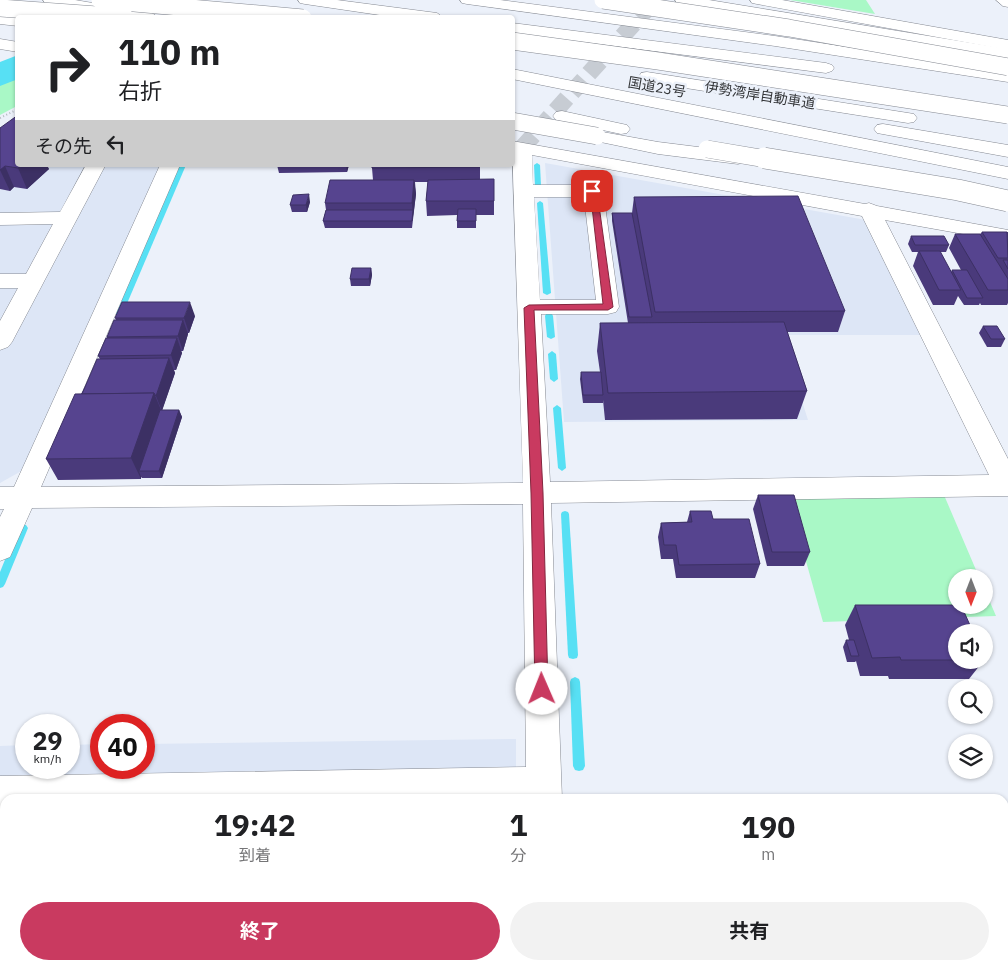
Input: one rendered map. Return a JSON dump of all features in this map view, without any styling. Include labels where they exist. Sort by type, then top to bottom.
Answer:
[{"type":"main road","points":[[1,0],[66,15]]},
{"type":"main road","points":[[50,0],[134,15]]},
{"type":"main road","points":[[100,0],[269,15]]},
{"type":"main road","points":[[140,0],[218,15]]},
{"type":"main road","points":[[196,0],[267,15]]},
{"type":"main road","points":[[305,0],[416,15]]},
{"type":"main road","points":[[325,0],[353,6]]},
{"type":"main road","points":[[467,0],[775,41],[1008,77]]},
{"type":"main road","points":[[603,0],[789,28],[1008,67]]},
{"type":"main road","points":[[682,0],[1008,54]]},
{"type":"main road","points":[[756,0],[1008,45]]},
{"type":"main road","points":[[1003,0],[1008,3]]},
{"type":"main road","points":[[0,8],[92,15]]},
{"type":"main road","points":[[0,19],[15,22]]},
{"type":"main road","points":[[630,21],[771,35],[928,55],[1008,58]]},
{"type":"main road","points":[[515,28],[843,70]]},
{"type":"main road","points":[[0,31],[15,33]]},
{"type":"main road","name":"伊勢湾岸自動車道","points":[[515,41],[658,60],[1008,115]]},
{"type":"main road","points":[[0,44],[15,46]]},
{"type":"main road","name":"国道23号","points":[[515,62],[1008,151]]},
{"type":"main road","points":[[515,71],[533,77]]},
{"type":"main road","points":[[515,74],[1008,173]]},
{"type":"main road","name":"伊勢湾岸自動車道","points":[[630,74],[1008,134]]},
{"type":"main road","points":[[515,107],[707,149],[958,190],[1008,201]]},
{"type":"main road","points":[[515,122],[818,177],[1008,208]]},
{"type":"main road","points":[[0,793],[544,791],[537,493],[524,192],[517,147],[1008,236]]},
{"type":"main road","points":[[658,148],[911,176],[1008,184]]},
{"type":"main road","points":[[0,342],[6,322],[33,281],[94,167]]},
{"type":"main road","points":[[0,549],[11,498],[169,167]]},
{"type":"main road","points":[[524,192],[592,191],[608,307],[529,308]]},
{"type":"main road","points":[[11,498],[537,493],[1008,485],[870,210]]},
{"type":"main road","points":[[0,219],[67,218]]},
{"type":"main road","points":[[0,281],[33,281]]},
{"type":"path","points":[[0,118],[15,110]]},
{"type":"shaded area","points":[[0,144],[15,162],[15,167],[161,167],[25,469],[0,483]]},
{"type":"shaded area","points":[[545,163],[866,220],[924,335],[781,335],[808,420],[564,422]]},
{"type":"shaded area","points":[[516,739],[516,794],[0,794],[0,746],[15,745],[15,779],[80,779],[80,745],[90,744],[90,779],[155,779],[155,744]]},
{"type":"green space","points":[[790,0],[866,0],[875,14]]},
{"type":"green space","points":[[15,69],[15,107],[0,115],[0,78]]},
{"type":"green space","points":[[944,495],[976,569],[948,569],[948,614],[993,614],[993,609],[996,616],[823,622],[788,497]]},
{"type":"building","points":[[15,117],[15,167],[19,167],[18,168],[5,166],[0,170],[0,128]]},
{"type":"building","points":[[372,167],[480,167],[372,168]]},
{"type":"building","points":[[494,179],[494,201],[426,201],[428,180]]},
{"type":"building","points":[[330,180],[414,180],[412,203],[325,203]]},
{"type":"building","points":[[309,194],[306,205],[290,205],[293,195]]},
{"type":"building","points":[[798,196],[845,311],[655,312],[634,197]]},
{"type":"building","points":[[458,209],[476,209],[476,221],[457,221]]},
{"type":"building","points":[[326,210],[413,210],[412,221],[323,221]]},
{"type":"building","points":[[612,213],[632,213],[652,317],[629,317]]},
{"type":"building","points":[[982,232],[1007,232],[1008,258],[998,258]]},
{"type":"building","points":[[955,234],[980,234],[1008,279],[1008,290],[988,290]]},
{"type":"building","points":[[911,236],[944,236],[949,245],[915,245]]},
{"type":"building","points":[[919,251],[940,251],[961,290],[939,290]]},
{"type":"building","points":[[1003,260],[1008,260],[1008,269]]},
{"type":"building","points":[[352,268],[371,268],[369,279],[350,279]]},
{"type":"building","points":[[952,270],[967,270],[983,298],[967,298]]},
{"type":"building","points":[[122,302],[190,302],[184,318],[115,318]]},
{"type":"building","points":[[114,320],[183,320],[178,336],[107,337]]},
{"type":"building","points":[[784,322],[807,391],[608,393],[600,323]]},
{"type":"building","points":[[983,326],[997,326],[1005,339],[991,339]]},
{"type":"building","points":[[106,338],[177,338],[171,355],[98,356]]},
{"type":"building","points":[[169,358],[156,396],[154,393],[82,394],[97,359]]},
{"type":"building","points":[[581,372],[601,372],[603,395],[583,395]]},
{"type":"building","points":[[154,393],[131,458],[46,459],[75,394]]},
{"type":"building","points":[[160,410],[179,410],[159,471],[139,471]]},
{"type":"building","points":[[758,495],[794,495],[810,552],[772,552]]},
{"type":"building","points":[[690,511],[711,511],[713,519],[749,519],[760,564],[679,565],[676,545],[664,545],[661,523],[692,522]]},
{"type":"building","points":[[855,605],[948,605],[948,614],[965,614],[969,624],[948,624],[948,660],[901,660],[900,657],[872,658]]},
{"type":"building","points":[[846,640],[854,640],[859,656],[851,656]]},
{"type":"waterway","points":[[0,76],[15,67]]},
{"type":"waterway","points":[[537,165],[538,186]]},
{"type":"waterway","points":[[119,313],[182,167]]},
{"type":"waterway","points":[[540,203],[547,293]]},
{"type":"waterway","points":[[549,316],[551,337]]},
{"type":"waterway","points":[[552,354],[554,379]]},
{"type":"waterway","points":[[557,408],[562,468]]},
{"type":"waterway","points":[[565,514],[573,655]]},
{"type":"waterway","points":[[0,584],[23,528]]},
{"type":"waterway","points":[[575,682],[579,766]]},
{"type":"tunnel","points":[[522,148],[655,0]]},
{"type":"route","points":[[542,689],[537,493],[529,308],[608,307],[592,191]]}]
